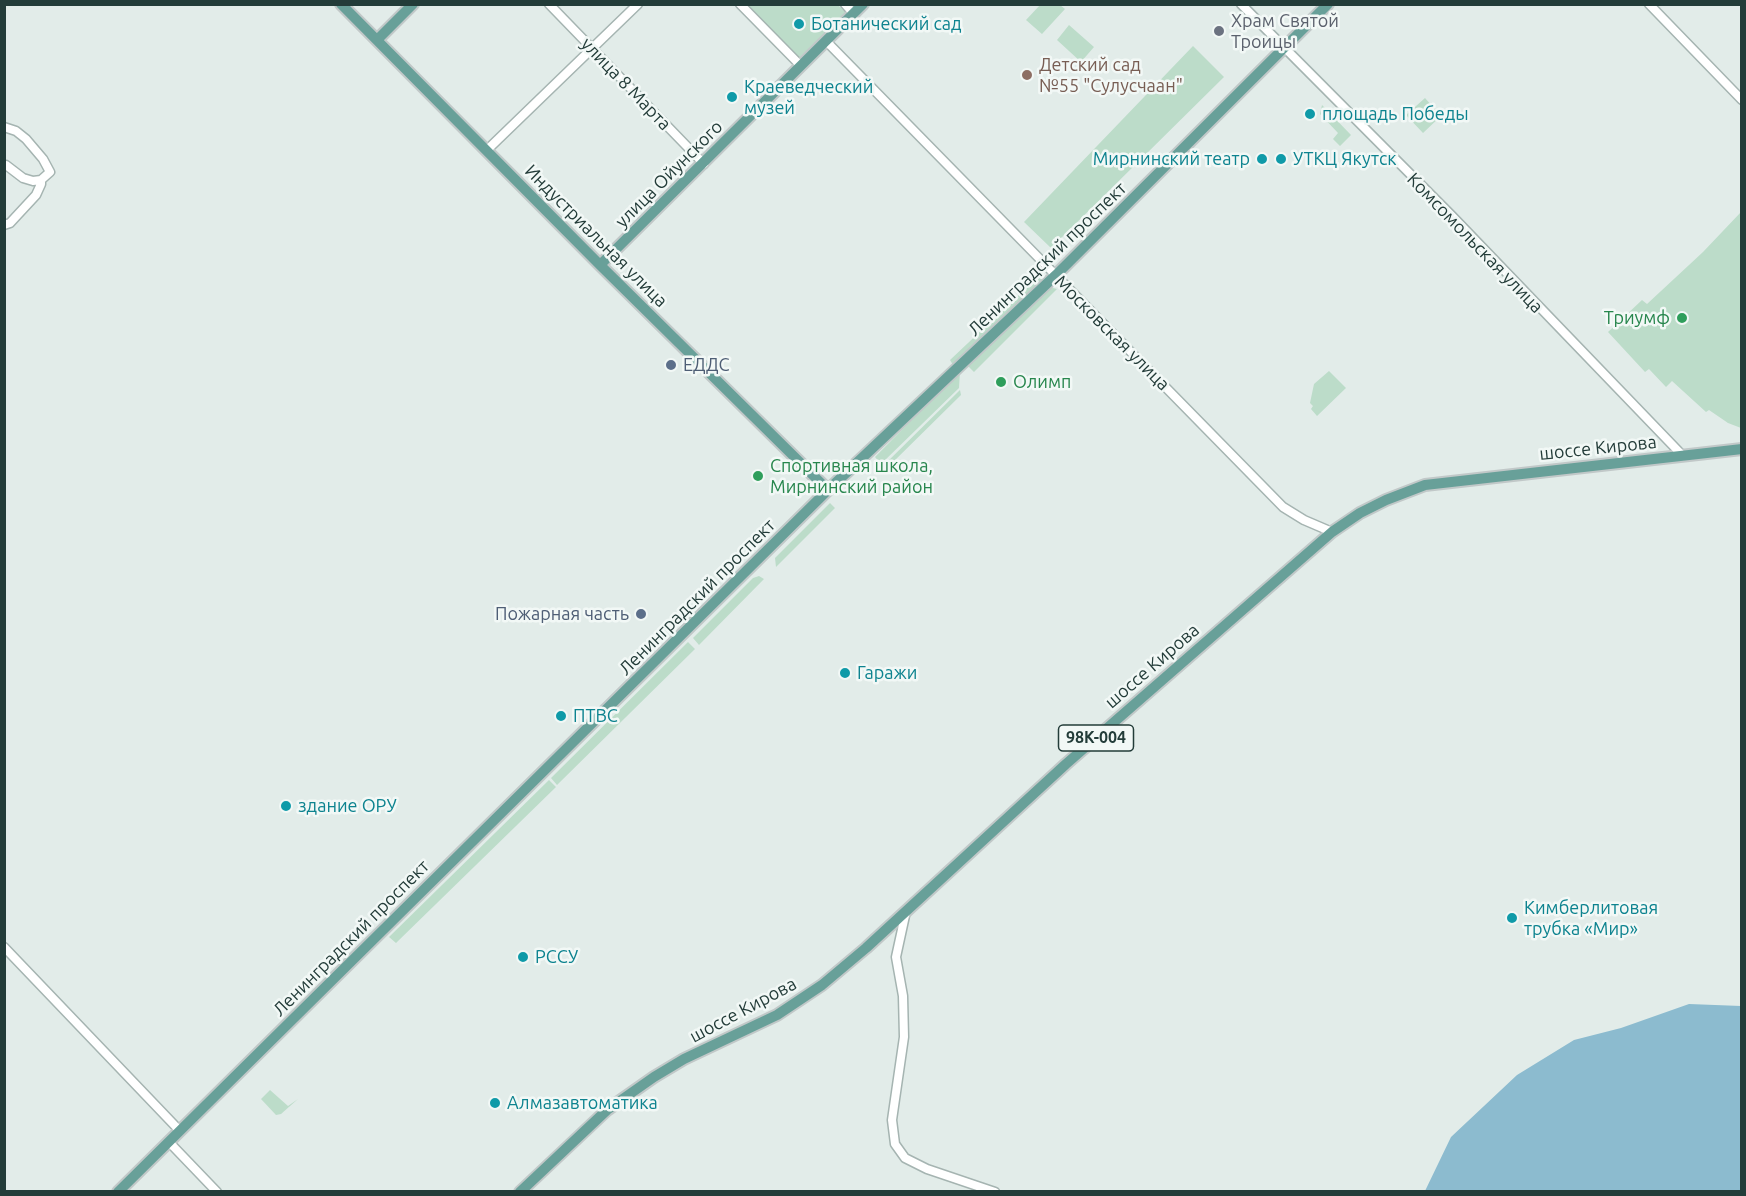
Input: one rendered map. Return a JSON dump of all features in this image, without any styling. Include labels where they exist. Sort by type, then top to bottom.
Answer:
[{"type":"main road","name":"Индустриальная улица","points":[[341,4],[828,490]]},
{"type":"main road","points":[[377,40],[413,4]]},
{"type":"main road","name":"улица Ойунского","points":[[600,265],[863,4]]},
{"type":"main road","name":"Ленинградский проспект","points":[[118,1191],[828,490],[1056,275],[1328,4]]},
{"type":"main road","name":"шоссе Кирова","points":[[520,1191],[618,1101],[669,1068],[802,1000],[842,969],[1066,764],[1332,532],[1372,506],[1425,485],[1742,449]]},
{"type":"street","name":"улица 8 Марта","points":[[549,4],[704,164]]},
{"type":"street","points":[[487,150],[638,4]]},
{"type":"street","points":[[740,4],[800,65]]},
{"type":"street","points":[[844,4],[854,14]]},
{"type":"street","name":"Комсомольская улица","points":[[1240,4],[1450,215],[1683,456]]},
{"type":"street","points":[[1649,4],[1742,100]]},
{"type":"street","name":"Московская улица","points":[[827,42],[1283,507],[1304,520],[1332,532]]},
{"type":"street","points":[[4,127],[16,131],[26,139],[43,159],[50,172],[41,180],[36,195],[10,223],[4,225]]},
{"type":"street","points":[[5,164],[23,178],[33,181],[41,180]]},
{"type":"street","points":[[906,911],[896,957],[903,996],[904,1037],[892,1120],[895,1144],[905,1158],[995,1191]]},
{"type":"street","points":[[4,947],[180,1131]]},
{"type":"street","points":[[169,1142],[215,1191]]},
{"type":"green space","name":"Ботанический сад","points":[[744,5],[838,5],[846,13],[798,59]]},
{"type":"green space","points":[[1040,5],[1060,5],[1065,9],[1042,34],[1026,20]]},
{"type":"green space","points":[[1069,25],[1094,47],[1081,62],[1057,40]]},
{"type":"green space","points":[[1193,46],[1224,77],[1051,248],[1024,222]]},
{"type":"green space","points":[[1425,98],[1441,116],[1423,133],[1406,115]]},
{"type":"green space","points":[[1322,105],[1351,135],[1340,146],[1333,139],[1338,133],[1320,114]]},
{"type":"green space","name":"Триумф","points":[[1741,212],[1741,428],[1728,423],[1709,410],[1706,412],[1672,381],[1666,387],[1649,369],[1645,372],[1608,332],[1642,300],[1647,304],[1703,252]]},
{"type":"green space","points":[[1039,276],[1042,279],[953,365],[950,360]]},
{"type":"green space","points":[[1049,287],[1057,289],[974,372],[968,366]]},
{"type":"green space","points":[[960,371],[959,388],[881,464],[875,457]]},
{"type":"green space","points":[[1329,371],[1346,388],[1317,416],[1311,409],[1313,406],[1310,403],[1314,384]]},
{"type":"green space","points":[[960,390],[961,395],[886,469],[882,467]]},
{"type":"green space","points":[[830,503],[835,508],[776,567],[775,558]]},
{"type":"green space","points":[[759,576],[764,579],[699,645],[693,638],[753,578]]},
{"type":"green space","points":[[688,642],[695,649],[557,785],[551,778]]},
{"type":"green space","points":[[549,780],[556,787],[396,943],[389,937]]},
{"type":"green space","points":[[270,1090],[288,1106],[298,1099],[281,1114],[276,1115],[261,1099]]},
{"type":"water","points":[[1689,1004],[1741,1006],[1741,1191],[1425,1191],[1451,1137],[1517,1075],[1574,1040],[1621,1028]]},
{"type":"place","name":"Ботанический сад","points":[[799,24]]},
{"type":"place","name":"Храм Святой Троицы","points":[[1219,31]]},
{"type":"place","name":"Детский сад №55 \"Сулусчаан\"","points":[[1027,75]]},
{"type":"place","name":"Краеведческий музей","points":[[732,97]]},
{"type":"place","name":"площадь Победы","points":[[1310,114]]},
{"type":"place","name":"Мирнинский театр","points":[[1262,159]]},
{"type":"place","name":"УТКЦ Якутск","points":[[1281,159]]},
{"type":"place","name":"Триумф","points":[[1682,318]]},
{"type":"place","name":"ЕДДС","points":[[671,365]]},
{"type":"place","name":"Олимп","points":[[1001,382]]},
{"type":"place","name":"Спортивная школа, Мирнинский район","points":[[758,476]]},
{"type":"place","name":"Пожарная часть","points":[[641,614]]},
{"type":"place","name":"Гаражи","points":[[845,673]]},
{"type":"place","name":"ПТВС","points":[[561,716]]},
{"type":"place","name":"здание ОРУ","points":[[286,806]]},
{"type":"place","name":"Кимберлитовая трубка «Мир»","points":[[1512,918]]},
{"type":"place","name":"РССУ","points":[[523,957]]},
{"type":"place","name":"Алмазавтоматика","points":[[495,1103]]}]
